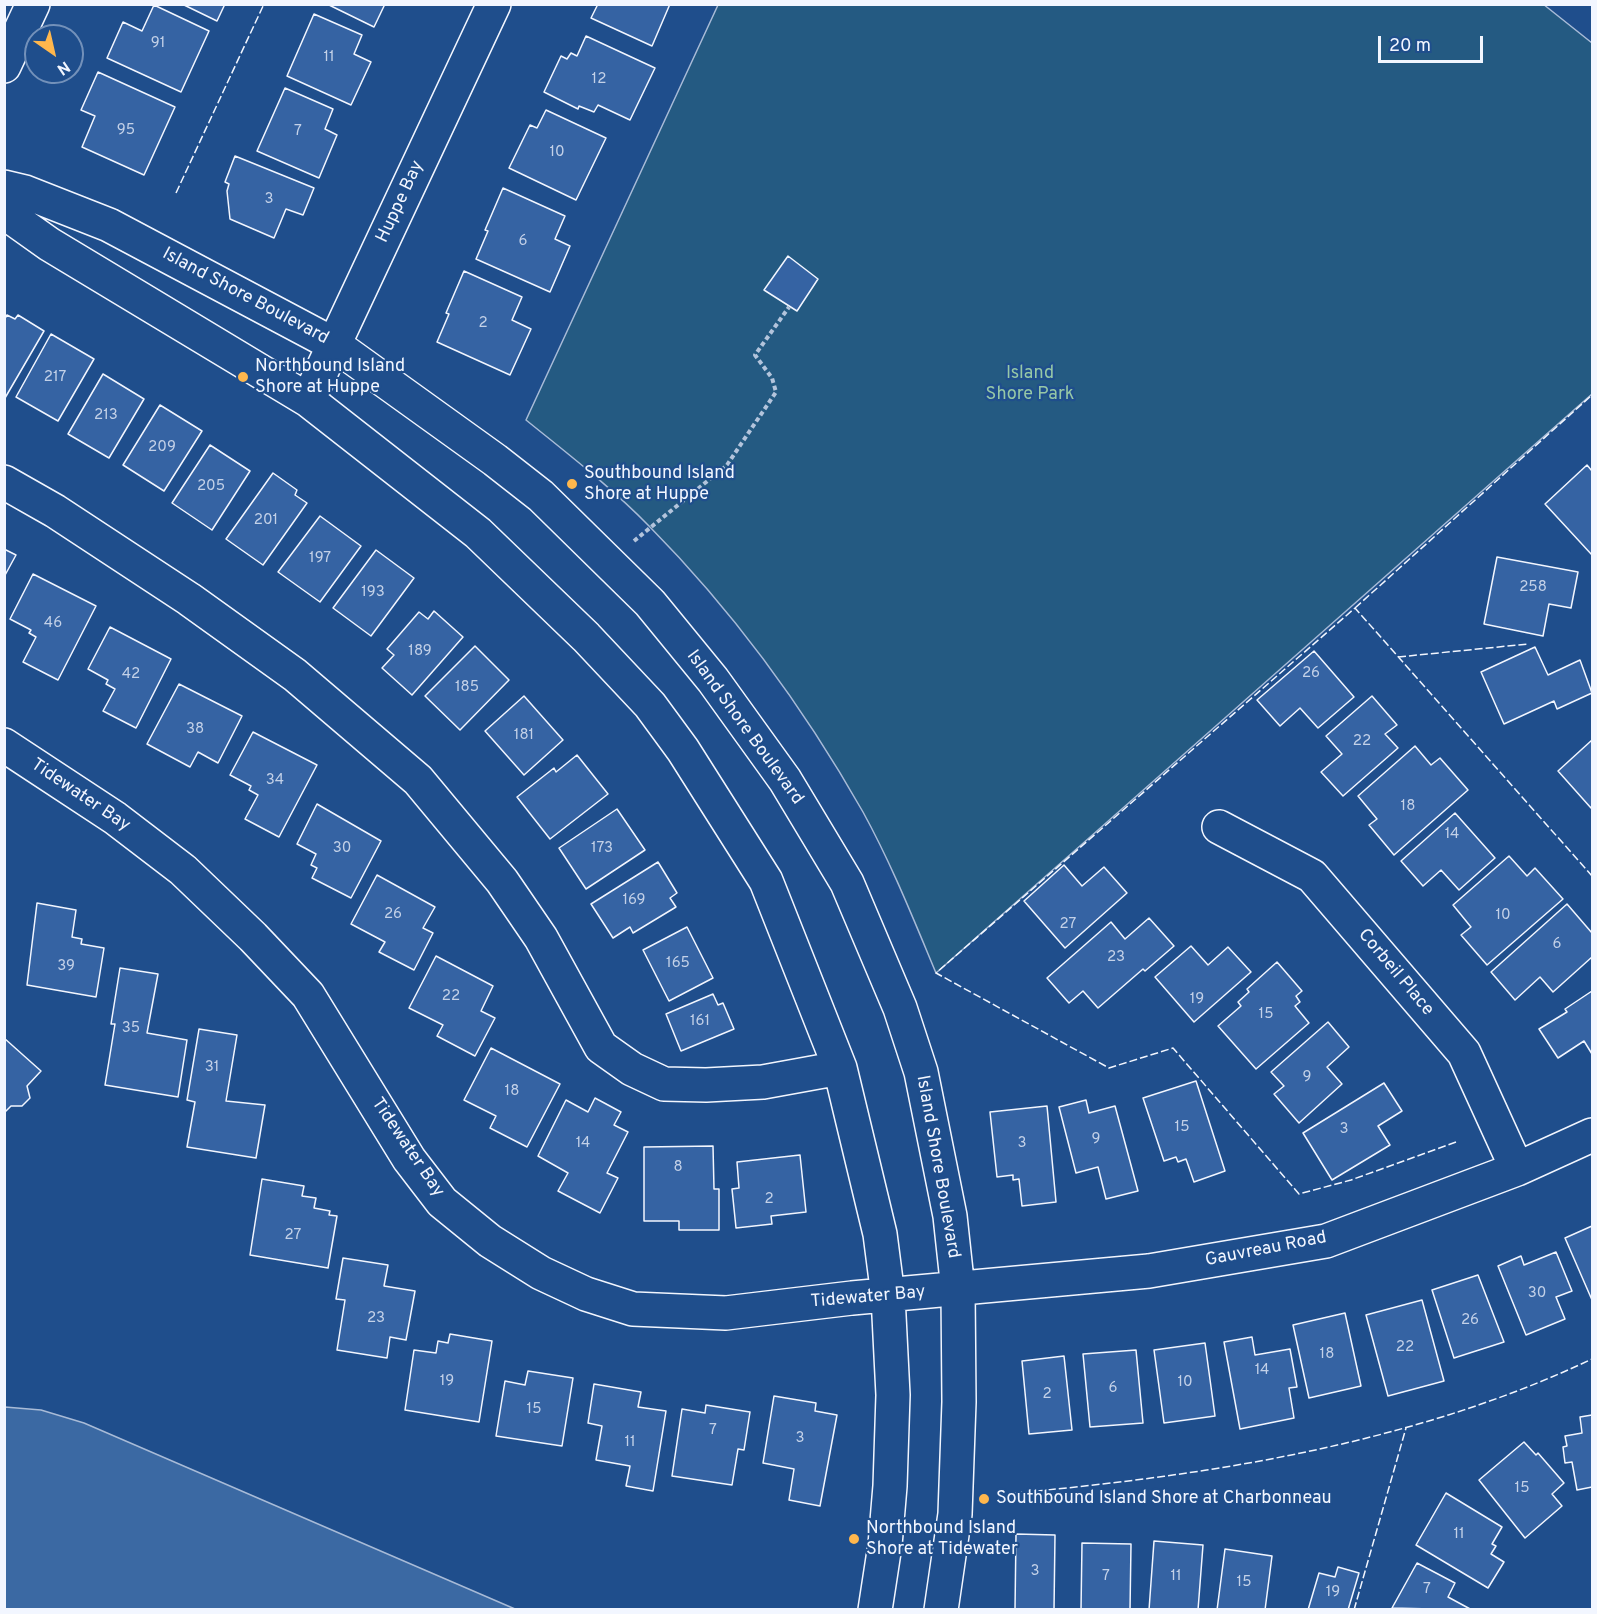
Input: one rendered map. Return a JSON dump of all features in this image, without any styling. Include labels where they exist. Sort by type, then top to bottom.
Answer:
[{"type":"street","points":[[4,66],[33,4]]},
{"type":"street","name":"Huppe Bay","points":[[308,400],[494,4]]},
{"type":"street","name":"Island Shore Boulevard","points":[[4,187],[25,192],[109,225],[335,345],[495,460],[541,496],[650,603],[714,680],[785,780],[847,883],[900,1008],[921,1072],[950,1216],[958,1290],[959,1402],[955,1514],[941,1610]]},
{"type":"street","points":[[4,212],[49,244],[308,400],[478,533],[586,637],[650,705],[683,750],[766,881],[840,1068],[880,1234],[888,1296],[893,1395],[890,1486],[875,1610]]},
{"type":"street","points":[[4,482],[56,511],[189,599],[295,675],[418,780],[502,881],[541,938],[601,1047],[632,1069],[664,1084],[706,1085],[763,1082],[840,1068]]},
{"type":"street","name":"Tidewater Bay","points":[[4,746],[132,831],[183,870],[253,937],[308,995],[409,1159],[442,1202],[490,1242],[531,1267],[586,1294],[633,1309],[726,1312],[958,1290]]},
{"type":"street","name":"Corbeil Place","points":[[1219,826],[1312,876],[1464,1053],[1517,1169]]},
{"type":"street","name":"Gauvreau Road","points":[[958,1290],[1149,1271],[1326,1240],[1517,1169],[1593,1135]]},
{"type":"path","points":[[630,546],[645,530],[727,465],[776,392],[772,378],[755,355],[789,307]]},
{"type":"green space","name":"Island Shore Park","points":[[1543,4],[1592,43],[1592,394],[936,973],[873,831],[840,773],[792,698],[738,626],[680,558],[604,484],[526,420],[718,5]]},
{"type":"shaded area","points":[[5,1407],[41,1410],[84,1423],[515,1609],[5,1609]]},
{"type":"building","points":[[182,4],[225,4],[217,21]]},
{"type":"building","points":[[327,4],[385,4],[374,27]]},
{"type":"building","points":[[598,4],[670,4],[652,46],[591,18]]},
{"type":"building","points":[[154,5],[209,31],[181,92],[107,58],[123,22],[142,31]]},
{"type":"building","points":[[314,14],[362,35],[354,54],[371,62],[351,105],[287,76]]},
{"type":"building","points":[[586,36],[655,68],[630,120],[598,105],[594,112],[579,106],[578,109],[544,92],[561,56],[567,59],[571,53],[577,56]]},
{"type":"building","points":[[98,72],[175,107],[144,175],[82,147],[95,116],[81,110]]},
{"type":"building","points":[[285,88],[333,109],[325,129],[337,135],[319,178],[257,151]]},
{"type":"building","points":[[546,110],[606,138],[576,200],[509,168],[530,125],[537,128]]},
{"type":"building","points":[[235,156],[314,188],[303,215],[286,209],[274,238],[230,219],[227,191],[229,184],[225,182]]},
{"type":"building","points":[[503,188],[565,216],[555,239],[570,246],[550,292],[476,259],[488,231],[485,230]]},
{"type":"building","points":[[788,256],[818,279],[797,311],[764,290]]},
{"type":"building","points":[[464,271],[522,297],[512,320],[531,329],[510,375],[437,342],[449,314],[446,313]]},
{"type":"building","points":[[7,315],[15,319],[18,315],[44,331],[5,398],[4,320]]},
{"type":"building","points":[[51,334],[94,359],[58,421],[16,397]]},
{"type":"building","points":[[103,374],[144,399],[109,458],[68,434]]},
{"type":"building","points":[[160,405],[202,431],[164,491],[123,465]]},
{"type":"building","points":[[210,445],[250,471],[212,530],[172,503]]},
{"type":"building","points":[[1587,465],[1592,471],[1592,555],[1545,504]]},
{"type":"building","points":[[273,473],[297,490],[295,495],[307,503],[263,565],[226,539]]},
{"type":"building","points":[[320,516],[361,546],[320,602],[278,572]]},
{"type":"building","points":[[4,549],[16,555],[4,577]]},
{"type":"building","points":[[376,550],[414,578],[371,636],[333,608]]},
{"type":"building","points":[[1497,557],[1578,572],[1571,608],[1549,604],[1543,636],[1484,624]]},
{"type":"building","points":[[33,574],[96,606],[58,680],[23,662],[36,637],[29,633],[31,630],[10,619]]},
{"type":"building","points":[[434,611],[463,637],[412,695],[382,668],[394,655],[387,649],[419,612],[428,619]]},
{"type":"building","points":[[110,627],[171,659],[136,728],[103,711],[115,689],[106,684],[108,680],[88,669]]},
{"type":"building","points":[[475,646],[509,680],[460,730],[425,696]]},
{"type":"building","points":[[1535,647],[1548,675],[1580,660],[1592,693],[1557,709],[1554,701],[1504,724],[1481,672]]},
{"type":"building","points":[[1314,651],[1354,697],[1318,728],[1300,708],[1280,726],[1257,700]]},
{"type":"building","points":[[179,684],[242,716],[218,763],[198,752],[190,767],[147,744]]},
{"type":"building","points":[[524,696],[563,740],[524,775],[485,731]]},
{"type":"building","points":[[1372,696],[1397,725],[1385,734],[1398,748],[1343,796],[1321,772],[1342,754],[1326,736]]},
{"type":"building","points":[[253,732],[317,765],[279,837],[245,819],[258,795],[249,790],[251,786],[230,775]]},
{"type":"building","points":[[1592,740],[1592,806],[1591,808],[1558,771]]},
{"type":"building","points":[[1415,746],[1431,765],[1440,758],[1468,790],[1394,855],[1369,825],[1377,819],[1358,796]]},
{"type":"building","points":[[577,755],[608,794],[550,839],[517,797],[554,768],[556,772]]},
{"type":"building","points":[[317,804],[381,841],[351,898],[312,878],[317,868],[311,865],[316,854],[297,844]]},
{"type":"building","points":[[617,809],[645,850],[586,889],[559,848]]},
{"type":"building","points":[[1455,813],[1495,858],[1459,890],[1441,870],[1423,886],[1401,861]]},
{"type":"building","points":[[1509,856],[1527,876],[1535,868],[1563,899],[1487,965],[1461,935],[1471,927],[1453,905]]},
{"type":"building","points":[[658,862],[677,893],[670,898],[676,907],[633,933],[630,927],[613,938],[591,904]]},
{"type":"building","points":[[1064,865],[1082,886],[1104,867],[1127,893],[1065,948],[1024,901]]},
{"type":"building","points":[[377,875],[435,907],[423,928],[433,933],[414,970],[379,952],[385,942],[351,924]]},
{"type":"building","points":[[37,903],[76,910],[72,937],[82,939],[81,944],[104,948],[96,997],[27,985]]},
{"type":"building","points":[[1567,904],[1592,933],[1592,957],[1553,992],[1540,977],[1515,1000],[1491,972]]},
{"type":"building","points":[[1149,918],[1174,946],[1098,1008],[1083,991],[1069,1003],[1047,978],[1111,922],[1125,939]]},
{"type":"building","points":[[687,927],[713,978],[669,1001],[643,950]]},
{"type":"building","points":[[1191,946],[1208,965],[1228,947],[1251,972],[1194,1022],[1155,977]]},
{"type":"building","points":[[436,956],[493,986],[481,1011],[495,1018],[475,1056],[437,1036],[443,1025],[409,1008]]},
{"type":"building","points":[[1277,962],[1302,991],[1296,996],[1300,1002],[1295,1006],[1309,1023],[1256,1069],[1218,1026],[1241,1006],[1238,1002],[1249,992],[1247,989]]},
{"type":"building","points":[[120,968],[158,974],[147,1033],[187,1040],[178,1097],[105,1085],[115,1024],[111,1024]]},
{"type":"building","points":[[1592,991],[1592,1054],[1584,1041],[1558,1058],[1539,1029],[1567,1012],[1565,1009]]},
{"type":"building","points":[[713,994],[718,1005],[723,1003],[734,1029],[681,1051],[666,1014]]},
{"type":"building","points":[[1328,1022],[1349,1047],[1327,1067],[1342,1084],[1299,1123],[1274,1094],[1284,1086],[1271,1072]]},
{"type":"building","points":[[199,1029],[237,1035],[226,1101],[265,1105],[256,1158],[187,1147],[195,1102],[187,1100]]},
{"type":"building","points":[[4,1038],[41,1071],[27,1086],[30,1098],[22,1106],[11,1106],[4,1113]]},
{"type":"building","points":[[491,1048],[560,1084],[527,1147],[490,1128],[496,1116],[464,1100]]},
{"type":"building","points":[[1196,1081],[1225,1171],[1194,1182],[1186,1159],[1178,1162],[1176,1157],[1164,1161],[1143,1098]]},
{"type":"building","points":[[1384,1083],[1402,1111],[1378,1126],[1390,1145],[1332,1180],[1303,1133]]},
{"type":"building","points":[[595,1098],[621,1112],[614,1125],[628,1132],[607,1173],[618,1178],[600,1213],[558,1191],[568,1173],[538,1156],[566,1100],[588,1112]]},
{"type":"building","points":[[1086,1100],[1089,1113],[1115,1106],[1138,1191],[1106,1199],[1098,1167],[1076,1173],[1059,1107]]},
{"type":"building","points":[[1047,1106],[1056,1202],[1022,1206],[1019,1179],[1013,1180],[1013,1175],[997,1177],[990,1112]]},
{"type":"building","points":[[713,1146],[714,1189],[719,1189],[719,1230],[679,1230],[679,1221],[644,1221],[644,1147]]},
{"type":"building","points":[[800,1155],[806,1212],[771,1216],[772,1224],[736,1228],[732,1189],[739,1188],[737,1162]]},
{"type":"building","points":[[262,1179],[304,1186],[302,1196],[316,1198],[314,1208],[330,1211],[329,1215],[337,1216],[328,1268],[250,1255]]},
{"type":"building","points":[[1592,1226],[1592,1300],[1565,1238]]},
{"type":"building","points":[[1556,1252],[1572,1291],[1556,1297],[1565,1319],[1526,1335],[1498,1266],[1521,1256],[1524,1265]]},
{"type":"building","points":[[343,1258],[388,1265],[384,1286],[415,1291],[406,1340],[390,1337],[387,1358],[337,1350],[345,1300],[336,1299]]},
{"type":"building","points":[[1478,1275],[1504,1342],[1454,1358],[1432,1290]]},
{"type":"building","points":[[1422,1300],[1444,1381],[1388,1396],[1366,1315]]},
{"type":"building","points":[[1345,1313],[1361,1386],[1309,1398],[1293,1325]]},
{"type":"building","points":[[450,1334],[492,1341],[479,1422],[405,1410],[414,1350],[436,1353],[438,1341],[448,1343]]},
{"type":"building","points":[[1252,1337],[1255,1355],[1290,1349],[1297,1387],[1289,1388],[1294,1418],[1240,1429],[1224,1342]]},
{"type":"building","points":[[1205,1343],[1215,1416],[1164,1423],[1154,1350]]},
{"type":"building","points":[[1136,1350],[1143,1423],[1090,1427],[1083,1354]]},
{"type":"building","points":[[1064,1356],[1072,1430],[1029,1434],[1022,1361]]},
{"type":"building","points":[[528,1371],[573,1378],[562,1446],[496,1436],[505,1381],[525,1385]]},
{"type":"building","points":[[594,1384],[641,1392],[638,1407],[666,1411],[653,1491],[626,1486],[630,1466],[596,1460],[602,1426],[588,1423]]},
{"type":"building","points":[[774,1396],[816,1403],[815,1411],[837,1415],[820,1506],[789,1500],[794,1469],[763,1463]]},
{"type":"building","points":[[706,1405],[750,1412],[744,1450],[738,1449],[732,1485],[672,1476],[682,1409],[705,1413]]},
{"type":"building","points":[[1592,1415],[1592,1487],[1577,1490],[1572,1462],[1565,1463],[1563,1447],[1567,1446],[1565,1436],[1582,1433],[1580,1417]]},
{"type":"building","points":[[1524,1442],[1536,1455],[1538,1453],[1564,1483],[1552,1494],[1562,1506],[1525,1538],[1479,1480]]},
{"type":"building","points":[[1446,1493],[1502,1527],[1492,1544],[1496,1546],[1491,1554],[1504,1562],[1488,1588],[1416,1545]]},
{"type":"building","points":[[1016,1534],[1055,1535],[1054,1610],[1015,1610]]},
{"type":"building","points":[[1154,1541],[1203,1545],[1198,1610],[1149,1610]]},
{"type":"building","points":[[1082,1543],[1131,1544],[1130,1610],[1081,1610]]},
{"type":"building","points":[[1225,1549],[1272,1556],[1265,1610],[1217,1610]]},
{"type":"building","points":[[1417,1563],[1455,1583],[1448,1597],[1472,1610],[1392,1608]]},
{"type":"building","points":[[1338,1567],[1359,1573],[1348,1610],[1308,1610],[1319,1573],[1335,1577]]},
{"type":"fence","points":[[176,193],[264,4]]},
{"type":"fence","points":[[1355,608],[1592,395]]},
{"type":"fence","points":[[1456,1142],[1351,1180],[1299,1194],[1173,1048],[1109,1068],[936,973],[1355,608],[1592,876]]},
{"type":"fence","points":[[1398,657],[1528,644]]},
{"type":"fence","points":[[1015,1493],[1163,1476],[1310,1451],[1382,1434],[1454,1413],[1524,1388],[1592,1359]]},
{"type":"fence","points":[[1354,1610],[1406,1428]]},
{"type":"place","name":"Northbound Island Shore at Huppe","points":[[243,377]]},
{"type":"place","name":"Southbound Island Shore at Huppe","points":[[572,484]]},
{"type":"place","name":"Southbound Island Shore at Charbonneau","points":[[984,1499]]},
{"type":"place","name":"Northbound Island Shore at Tidewater","points":[[854,1539]]}]
